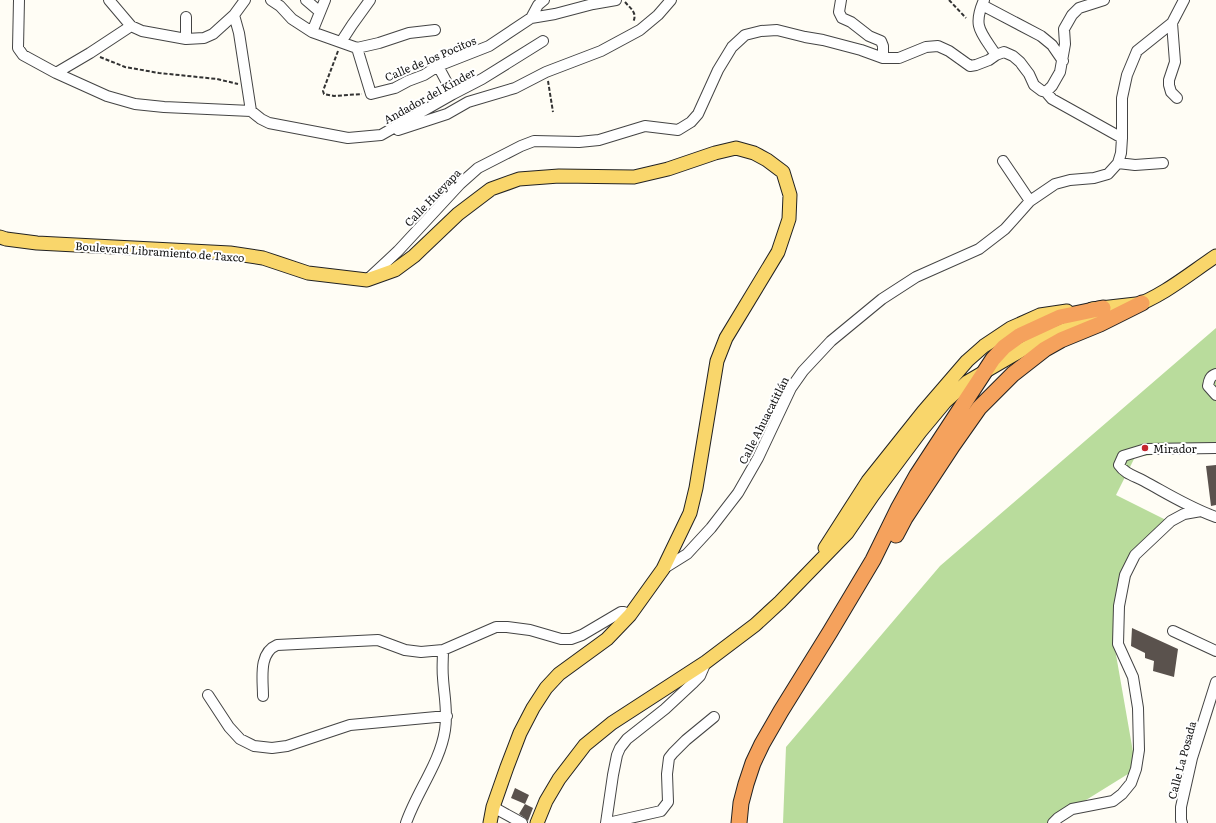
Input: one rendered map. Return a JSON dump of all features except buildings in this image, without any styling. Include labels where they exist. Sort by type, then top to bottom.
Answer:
[{"type":"highway","points":[[830,632],[856,603],[881,564],[905,518],[979,408],[1013,374],[1045,349],[1061,340],[1100,324],[1142,304]]},
{"type":"highway","points":[[739,823],[746,784],[753,763],[780,711],[873,560],[898,509],[917,475],[963,407],[993,359],[1004,347],[1019,336],[1060,317],[1103,308]]},
{"type":"main road","name":"Boulevard Libramiento de Taxco","points":[[0,237],[37,243],[230,254],[263,258],[308,273],[366,280],[395,270],[414,256],[458,214],[491,189],[519,179],[559,176],[634,176],[668,169],[715,153],[736,148],[754,153],[767,160],[783,172],[790,195],[789,219],[778,252],[726,338],[717,361],[696,488],[690,513],[663,569],[630,615],[607,638],[558,674],[546,688],[533,708],[520,733],[493,807],[490,823]]},
{"type":"main road","points":[[537,823],[559,778],[585,744],[628,712],[706,662],[755,625],[780,602],[847,533],[920,432],[945,402],[967,382],[1039,340],[1078,324],[1142,304],[1216,256]]},
{"type":"main road","points":[[811,571],[868,481],[923,412],[967,361],[984,346],[1011,328],[1040,316],[1071,310],[1142,304]]},
{"type":"street","points":[[19,0],[18,48],[22,55],[56,72],[107,96],[135,104],[164,107],[251,111],[239,33],[234,15]]},
{"type":"street","points":[[109,0],[132,26],[142,31],[186,39],[204,38],[213,34],[234,15],[245,0]]},
{"type":"street","points":[[271,0],[280,6],[292,19],[312,32],[357,48],[380,43],[409,33],[435,30]]},
{"type":"street","points":[[306,0],[320,12]]},
{"type":"street","points":[[312,32],[325,0]]},
{"type":"street","points":[[341,42],[370,0]]},
{"type":"street","points":[[531,18],[538,5],[544,0]]},
{"type":"street","points":[[531,18],[616,0]]},
{"type":"street","points":[[381,135],[447,114],[468,102],[515,88],[546,72],[601,52],[640,30],[658,15],[671,0]]},
{"type":"street","points":[[841,0],[839,12],[842,18],[851,22],[870,36],[882,41],[883,58],[899,58],[926,47],[938,46],[950,51],[970,66],[989,60],[1004,52],[1013,56],[1020,62],[1029,74],[1034,85],[1042,91],[1046,92],[1052,98],[1070,109],[1122,138]]},
{"type":"street","points":[[1046,92],[1052,86],[1060,72],[1065,44],[1064,29],[1072,15],[1079,8],[1104,0]]},
{"type":"street","points":[[1163,163],[1135,165],[1118,163],[1121,153],[1122,138],[1122,98],[1127,75],[1137,51],[1172,23],[1184,0]]},
{"type":"street","points":[[996,55],[979,29],[978,20],[983,2],[1042,36],[1052,45],[1063,61]]},
{"type":"street","points":[[186,17],[186,39]]},
{"type":"street","name":"Calle de los Pocitos","points":[[370,94],[395,88],[424,75],[438,66],[489,46],[531,18]]},
{"type":"street","points":[[1172,23],[1175,62],[1169,80],[1169,85],[1177,98]]},
{"type":"street","points":[[56,72],[90,53],[132,26]]},
{"type":"street","name":"Calle Hueyapa","points":[[366,280],[398,251],[460,184],[478,168],[521,146],[534,142],[579,142],[598,140],[645,126],[678,130],[691,122],[698,114],[718,70],[732,47],[745,35],[760,31],[777,30],[835,43],[883,58]]},
{"type":"street","name":"Andador del Kinder","points":[[251,111],[261,119],[277,125],[348,138],[381,135],[482,79],[543,41]]},
{"type":"street","points":[[357,48],[370,94]]},
{"type":"street","points":[[438,66],[453,94]]},
{"type":"street","points":[[1004,161],[1030,201]]},
{"type":"street","name":"Calle Ahuacatitlán","points":[[663,569],[687,554],[711,528],[738,493],[758,458],[791,388],[830,341],[882,299],[916,278],[979,249],[1005,229],[1030,201],[1055,184],[1070,180],[1094,178],[1108,174],[1118,163]]},
{"type":"street","points":[[1216,374],[1210,379],[1208,386],[1216,395]]},
{"type":"street","points":[[1216,448],[1146,449],[1123,456],[1118,465],[1124,471],[1171,497],[1216,517]]},
{"type":"street","points":[[1053,823],[1072,809],[1113,801],[1122,794],[1131,783],[1136,769],[1139,750],[1138,708],[1132,677],[1118,644],[1119,606],[1125,575],[1135,555],[1171,522],[1184,514],[1201,511]]},
{"type":"street","points":[[263,696],[263,663],[271,648],[277,646],[378,640],[404,650],[421,652],[443,650],[496,627],[530,630],[560,639],[571,639],[582,635],[621,612],[630,615]]},
{"type":"street","points":[[1173,631],[1216,651]]},
{"type":"street","points":[[406,823],[433,768],[445,730],[447,716],[443,676],[443,650]]},
{"type":"street","points":[[706,662],[700,676],[665,709],[627,739],[620,748],[613,775],[607,823],[661,811],[668,802],[667,774],[669,758],[686,740],[714,717]]},
{"type":"street","name":"Calle La Posada","points":[[1182,823],[1181,807],[1192,758],[1216,682]]},
{"type":"street","points":[[208,695],[229,727],[240,740],[254,746],[272,748],[287,746],[350,725],[447,716]]},
{"type":"street","points":[[493,807],[522,823]]},
{"type":"path","points":[[623,0],[634,12],[635,18]]},
{"type":"path","points":[[949,0],[966,18]]},
{"type":"path","points":[[341,42],[323,91],[324,94],[334,96],[370,94]]},
{"type":"path","points":[[90,53],[115,64],[159,73],[217,79],[247,85]]},
{"type":"path","points":[[546,72],[553,112]]},
{"type":"green space","points":[[1216,328],[1216,447],[1135,457],[1116,495],[1168,521],[1134,560],[1115,649],[1136,769],[1049,823],[783,823],[786,747],[940,566]]},
{"type":"place","name":"Mirador","points":[[1145,448]]}]
